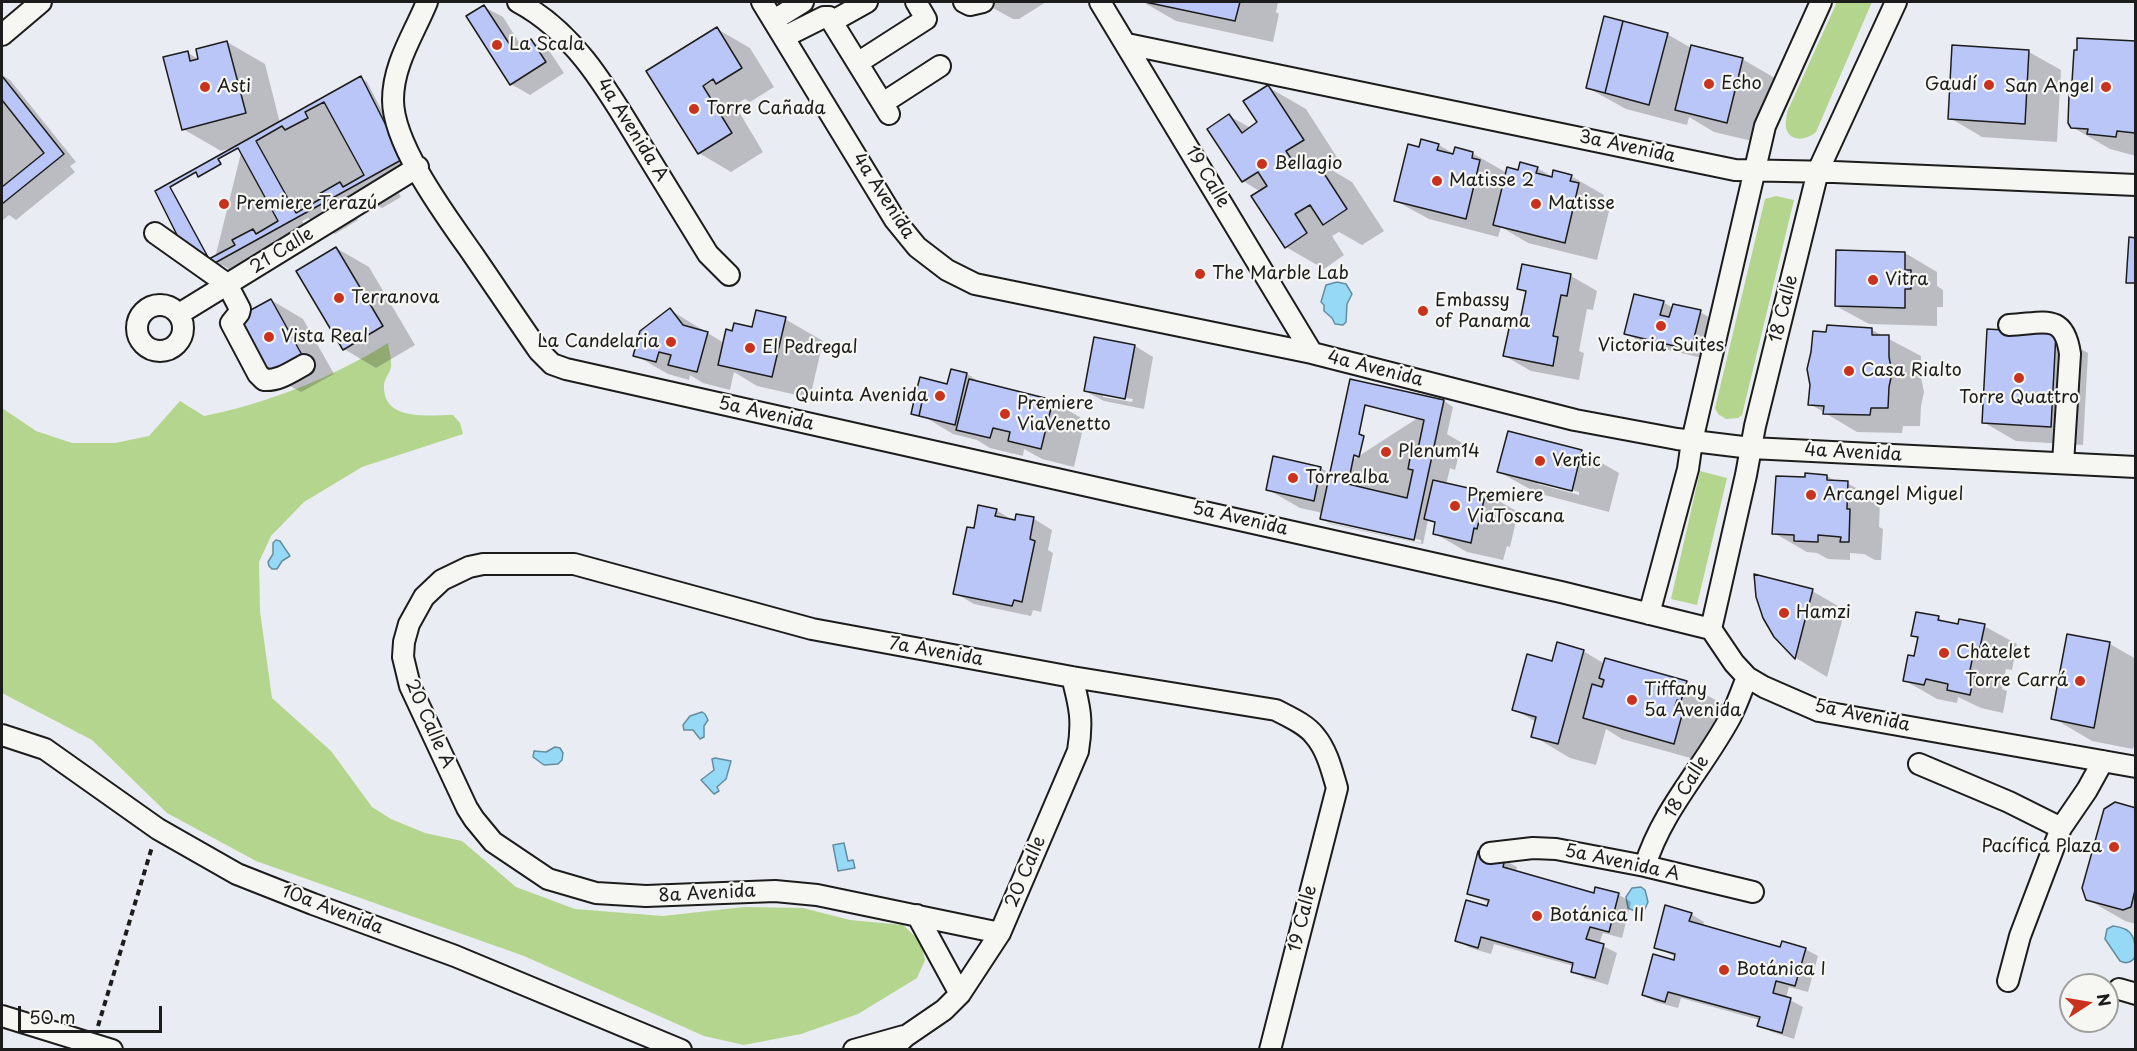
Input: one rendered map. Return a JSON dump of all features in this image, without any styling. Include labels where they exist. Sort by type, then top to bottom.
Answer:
[{"type":"street","points":[[17,22],[23,2]]},
{"type":"street","points":[[2,35],[41,2]]},
{"type":"street","points":[[418,167],[403,138],[393,102],[398,64],[428,2]]},
{"type":"street","name":"4a Avenida A","points":[[518,2],[532,9],[552,25],[569,41],[600,78],[708,254],[729,275]]},
{"type":"street","name":"4a Avenida","points":[[762,2],[895,220],[917,247],[946,270],[975,284],[1312,353],[1575,420],[1692,441],[1751,448],[2136,467]]},
{"type":"street","points":[[774,20],[803,2]]},
{"type":"street","points":[[833,21],[867,2]]},
{"type":"street","points":[[859,63],[924,21],[926,17],[916,2]]},
{"type":"street","points":[[964,2],[970,5],[983,2]]},
{"type":"street","name":"19 Calle","points":[[1100,2],[1312,353]]},
{"type":"street","points":[[1649,614],[1688,469],[1692,441],[1765,126],[1821,2]]},
{"type":"street","name":"18 Calle","points":[[1711,629],[1755,426],[1818,171],[1896,2]]},
{"type":"street","points":[[784,37],[824,17],[829,17],[886,109],[940,66]]},
{"type":"street","name":"3a Avenida","points":[[1127,44],[1735,170],[1818,171],[2136,185]]},
{"type":"street","name":"21 Calle","points":[[179,314],[418,167]]},
{"type":"street","name":"5a Avenida","points":[[418,167],[431,194],[539,351],[552,364],[566,369],[1209,512],[1561,592],[1711,629],[1734,663],[1747,677],[1819,711],[2136,768]]},
{"type":"street","points":[[154,233],[227,284],[240,309],[240,313],[231,323],[258,374],[264,380],[279,379],[304,365]]},
{"type":"street","points":[[2009,325],[2055,324],[2068,338],[2070,354],[2064,463]]},
{"type":"street","name":"7a Avenida","points":[[499,562],[574,564],[812,629],[1072,677],[1276,710],[1297,720],[1315,736],[1328,760],[1337,788]]},
{"type":"street","name":"20 Calle A","points":[[499,562],[455,572],[433,587],[424,597],[409,624],[403,657],[410,686],[467,808],[493,842],[506,851]]},
{"type":"street","name":"20 Calle","points":[[891,1050],[906,1036],[944,1010],[960,994],[1000,933],[1078,751],[1082,728],[1080,704],[1072,677]]},
{"type":"street","name":"18 Calle","points":[[1645,866],[1648,855],[1678,796],[1731,715],[1747,677]]},
{"type":"street","name":"10a Avenida","points":[[2,735],[45,749],[158,829],[237,874],[455,956],[681,1050]]},
{"type":"street","points":[[2008,981],[2020,936],[2061,828],[2088,790],[2103,761]]},
{"type":"street","points":[[1919,764],[2008,802],[2061,828]]},
{"type":"street","name":"19 Calle","points":[[1270,1050],[1337,788]]},
{"type":"street","name":"5a Avenida A","points":[[1490,853],[1533,848],[1556,849],[1645,866],[1753,892]]},
{"type":"street","name":"8a Avenida","points":[[506,851],[548,879],[596,893],[646,896],[775,891],[817,895],[1000,933]]},
{"type":"street","points":[[917,915],[960,994]]},
{"type":"street","points":[[2,1016],[112,1050]]},
{"type":"street","name":"20 Calle","points":[[854,1050],[906,1036]]},
{"type":"path","points":[[93,1044],[158,829]]},
{"type":"green space","points":[[1837,2],[1872,2],[1816,132],[1808,137],[1795,138],[1788,133],[1786,128],[1787,112]]},
{"type":"green space","points":[[1776,196],[1794,200],[1742,415],[1738,418],[1726,419],[1718,414],[1715,408],[1765,199]]},
{"type":"green space","points":[[388,343],[391,367],[384,385],[385,397],[391,405],[409,414],[453,415],[460,423],[463,434],[362,467],[304,502],[271,536],[259,562],[260,611],[272,698],[331,751],[372,807],[391,819],[425,833],[462,841],[516,887],[575,909],[663,916],[744,907],[803,908],[850,920],[903,925],[921,942],[925,960],[917,978],[858,1014],[801,1034],[744,1045],[704,1036],[524,956],[256,861],[167,813],[92,740],[2,693],[2,408],[36,431],[72,443],[115,443],[149,436],[180,401],[204,416],[227,411],[299,388],[345,367]]},
{"type":"green space","points":[[1700,471],[1727,478],[1697,605],[1671,599]]},
{"type":"water","points":[[1337,282],[1346,284],[1352,294],[1347,304],[1346,322],[1343,325],[1335,324],[1324,311],[1324,305],[1321,302],[1326,285]]},
{"type":"water","points":[[276,540],[280,541],[290,556],[282,561],[277,569],[272,569],[268,562],[273,554],[273,543]]},
{"type":"water","points":[[702,712],[708,720],[704,726],[704,737],[700,739],[693,730],[684,730],[683,725],[690,716]]},
{"type":"water","points":[[555,747],[560,748],[563,753],[562,760],[558,764],[544,765],[533,757],[534,751],[546,752]]},
{"type":"water","points":[[712,759],[731,761],[726,779],[717,787],[719,791],[714,794],[701,780],[714,770]]},
{"type":"water","points":[[844,843],[848,861],[853,860],[855,868],[838,871],[833,845]]},
{"type":"water","points":[[1641,887],[1645,890],[1648,902],[1644,911],[1639,913],[1628,908],[1626,897],[1632,888]]},
{"type":"water","points":[[2113,926],[2125,929],[2134,940],[2135,957],[2130,962],[2120,961],[2105,939],[2107,929]]},
{"type":"building","points":[[1145,2],[1240,2],[1235,21]]},
{"type":"building","name":"La Scala","points":[[484,5],[514,51],[531,39],[546,62],[510,85],[466,16]]},
{"type":"building","points":[[1604,16],[1623,21],[1605,93],[1586,88]]},
{"type":"building","points":[[1623,21],[1668,33],[1649,105],[1605,93]]},
{"type":"building","name":"Torre Cañada","points":[[717,27],[742,68],[716,84],[713,79],[703,86],[732,133],[698,154],[646,71]]},
{"type":"building","name":"San Angel","points":[[2077,38],[2136,41],[2135,133],[2117,131],[2116,137],[2087,134],[2088,129],[2071,128],[2068,123],[2069,95],[2071,92],[2077,92],[2077,83],[2072,82]]},
{"type":"building","name":"Asti","points":[[227,41],[246,113],[182,130],[163,57],[188,51],[190,61],[198,59],[196,49]]},
{"type":"building","name":"Echo","points":[[1691,45],[1743,58],[1727,123],[1675,110]]},
{"type":"building","name":"Gaudí","points":[[1952,45],[2029,50],[2025,124],[1948,119]]},
{"type":"building","points":[[2,76],[64,154],[2,204]]},
{"type":"building","points":[[361,76],[403,159],[213,264],[178,237],[155,191]]},
{"type":"building","name":"Bellagio","points":[[1268,85],[1304,140],[1286,151],[1298,169],[1314,158],[1347,209],[1323,225],[1310,205],[1295,214],[1307,233],[1285,248],[1251,196],[1267,186],[1258,172],[1242,182],[1207,129],[1229,114],[1242,133],[1257,122],[1243,101]]},
{"type":"building","points":[[2,100],[44,153],[2,187]]},
{"type":"building","name":"Premiere Terazú","points":[[324,102],[364,175],[343,187],[340,182],[319,194],[322,198],[296,213],[256,141],[282,126],[285,130],[308,118],[305,112]]},
{"type":"building","name":"Matisse 2","points":[[1421,139],[1439,144],[1437,150],[1453,154],[1455,147],[1473,152],[1472,158],[1480,160],[1466,219],[1394,201],[1408,144],[1419,147]]},
{"type":"building","name":"Premiere Terazú","points":[[238,148],[278,221],[256,234],[253,229],[232,240],[235,245],[209,259],[170,187],[196,172],[198,177],[221,164],[218,159]]},
{"type":"building","name":"Matisse","points":[[1520,162],[1538,167],[1536,173],[1552,177],[1553,170],[1572,175],[1570,181],[1579,183],[1565,243],[1493,225],[1507,167],[1518,170]]},
{"type":"building","points":[[2129,237],[2136,238],[2136,283],[2126,283]]},
{"type":"building","name":"Terranova","points":[[336,247],[383,326],[343,350],[296,271]]},
{"type":"building","name":"Vitra","points":[[1836,250],[1905,252],[1905,270],[1911,270],[1911,289],[1905,289],[1905,308],[1835,306]]},
{"type":"building","points":[[1522,264],[1571,274],[1567,296],[1561,295],[1553,336],[1558,337],[1553,366],[1503,356],[1510,324],[1519,326],[1526,291],[1517,289]]},
{"type":"building","name":"Victoria Suites","points":[[1634,294],[1664,301],[1660,315],[1669,317],[1673,304],[1701,310],[1691,350],[1624,334]]},
{"type":"building","name":"Vista Real","points":[[271,299],[302,355],[267,375],[236,318]]},
{"type":"building","name":"La Candelaria","points":[[670,308],[683,325],[708,332],[697,372],[668,365],[671,355],[659,352],[656,362],[633,356],[640,331]]},
{"type":"building","name":"El Pedregal","points":[[756,310],[786,317],[772,377],[718,365],[726,329],[732,331],[734,323],[752,327]]},
{"type":"building","name":"Casa Rialto","points":[[1827,325],[1872,328],[1872,335],[1889,335],[1892,373],[1888,408],[1871,408],[1870,415],[1823,414],[1824,406],[1808,405],[1810,385],[1807,369],[1813,331],[1826,332]]},
{"type":"building","name":"Torre Quattro","points":[[1987,329],[2056,333],[2051,427],[1982,423]]},
{"type":"building","points":[[1094,337],[1135,345],[1125,399],[1084,391]]},
{"type":"building","name":"Quinta Avenida","points":[[951,369],[967,373],[955,425],[919,416],[923,397],[915,396],[920,377],[947,384]]},
{"type":"building","name":"Premiere ViaVenetto","points":[[969,379],[1053,400],[1041,449],[1008,441],[1010,432],[993,428],[990,438],[956,430]]},
{"type":"building","points":[[1350,379],[1444,400],[1414,540],[1320,519]]},
{"type":"building","points":[[915,396],[923,397],[919,416],[911,414]]},
{"type":"building","name":"Plenum14","points":[[1365,405],[1424,420],[1418,449],[1412,448],[1408,469],[1413,470],[1407,498],[1348,484],[1354,455],[1359,457],[1364,436],[1359,434]]},
{"type":"building","name":"Vertic","points":[[1508,431],[1582,450],[1572,491],[1497,472]]},
{"type":"building","name":"Torrealba","points":[[1273,456],[1321,467],[1314,501],[1266,490]]},
{"type":"building","name":"Arcangel Miguel","points":[[1805,473],[1827,475],[1827,480],[1848,481],[1849,542],[1840,542],[1841,537],[1818,535],[1818,542],[1794,541],[1794,535],[1772,534],[1776,476],[1805,477]]},
{"type":"building","name":"Premiere ViaToscana","points":[[1433,480],[1486,492],[1477,529],[1474,528],[1471,543],[1433,534],[1435,522],[1424,519]]},
{"type":"building","points":[[978,505],[997,509],[995,516],[1015,520],[1016,514],[1034,517],[1030,539],[1035,541],[1022,602],[1014,600],[1012,606],[953,594],[967,527],[974,528]]},
{"type":"building","name":"Hamzi","points":[[1754,574],[1813,589],[1795,659],[1774,637],[1763,618],[1756,597]]},
{"type":"building","name":"Châtelet","points":[[1916,612],[1939,616],[1938,620],[1958,624],[1959,619],[1985,624],[1979,652],[1974,651],[1970,670],[1975,671],[1970,695],[1947,690],[1948,684],[1926,679],[1924,685],[1903,681],[1908,655],[1914,656],[1918,637],[1911,636]]},
{"type":"building","name":"Torre Carrá","points":[[2067,634],[2110,642],[2094,728],[2051,719]]},
{"type":"building","points":[[1557,642],[1584,650],[1558,744],[1531,737],[1536,717],[1512,710],[1527,654],[1552,661]]},
{"type":"building","name":"Tiffany 5a Avenida","points":[[1605,658],[1687,681],[1681,701],[1677,700],[1675,706],[1684,708],[1674,744],[1583,718],[1592,684],[1602,687],[1604,680],[1599,678]]},
{"type":"building","name":"Pacífica Plaza","points":[[2115,802],[2136,808],[2136,886],[2131,907],[2123,910],[2086,900],[2082,888],[2104,809]]},
{"type":"building","name":"Botánica II","points":[[1478,851],[1505,859],[1503,867],[1594,893],[1595,887],[1619,893],[1609,932],[1590,927],[1586,939],[1604,944],[1595,978],[1571,972],[1573,963],[1481,937],[1478,948],[1455,941],[1466,900],[1487,906],[1489,900],[1467,894]]},
{"type":"building","name":"Botánica I","points":[[1665,905],[1692,913],[1689,921],[1780,947],[1782,941],[1806,948],[1795,986],[1776,981],[1773,993],[1791,998],[1782,1033],[1757,1026],[1760,1017],[1668,992],[1665,1002],[1642,995],[1653,954],[1674,960],[1675,954],[1654,948]]},
{"type":"place","name":"La Scala","points":[[497,45]]},
{"type":"place","name":"Echo","points":[[1709,84]]},
{"type":"place","name":"Gaudí","points":[[1989,85]]},
{"type":"place","name":"Asti","points":[[205,87]]},
{"type":"place","name":"San Angel","points":[[2106,87]]},
{"type":"place","name":"Torre Cañada","points":[[694,109]]},
{"type":"place","name":"Bellagio","points":[[1262,164]]},
{"type":"place","name":"Matisse 2","points":[[1437,181]]},
{"type":"place","name":"Premiere Terazú","points":[[224,204]]},
{"type":"place","name":"Matisse","points":[[1536,204]]},
{"type":"place","name":"The Marble Lab","points":[[1200,274]]},
{"type":"place","name":"Vitra","points":[[1873,280]]},
{"type":"place","name":"Terranova","points":[[339,298]]},
{"type":"place","name":"Embassy of Panama","points":[[1423,311]]},
{"type":"place","name":"Victoria Suites","points":[[1661,326]]},
{"type":"place","name":"Vista Real","points":[[269,337]]},
{"type":"place","name":"La Candelaria","points":[[671,342]]},
{"type":"place","name":"El Pedregal","points":[[750,348]]},
{"type":"place","name":"Casa Rialto","points":[[1849,371]]},
{"type":"place","name":"Torre Quattro","points":[[2019,378]]},
{"type":"place","name":"Quinta Avenida","points":[[940,396]]},
{"type":"place","name":"Premiere ViaVenetto","points":[[1005,414]]},
{"type":"place","name":"Plenum14","points":[[1386,452]]},
{"type":"place","name":"Vertic","points":[[1540,461]]},
{"type":"place","name":"Torrealba","points":[[1293,478]]},
{"type":"place","name":"Arcangel Miguel","points":[[1811,495]]},
{"type":"place","name":"Premiere ViaToscana","points":[[1455,506]]},
{"type":"place","name":"Hamzi","points":[[1784,613]]},
{"type":"place","name":"Châtelet","points":[[1944,653]]},
{"type":"place","name":"Torre Carrá","points":[[2080,681]]},
{"type":"place","name":"Tiffany 5a Avenida","points":[[1632,700]]},
{"type":"place","name":"Pacífica Plaza","points":[[2114,847]]},
{"type":"place","name":"Botánica II","points":[[1537,916]]},
{"type":"place","name":"Botánica I","points":[[1724,970]]}]
